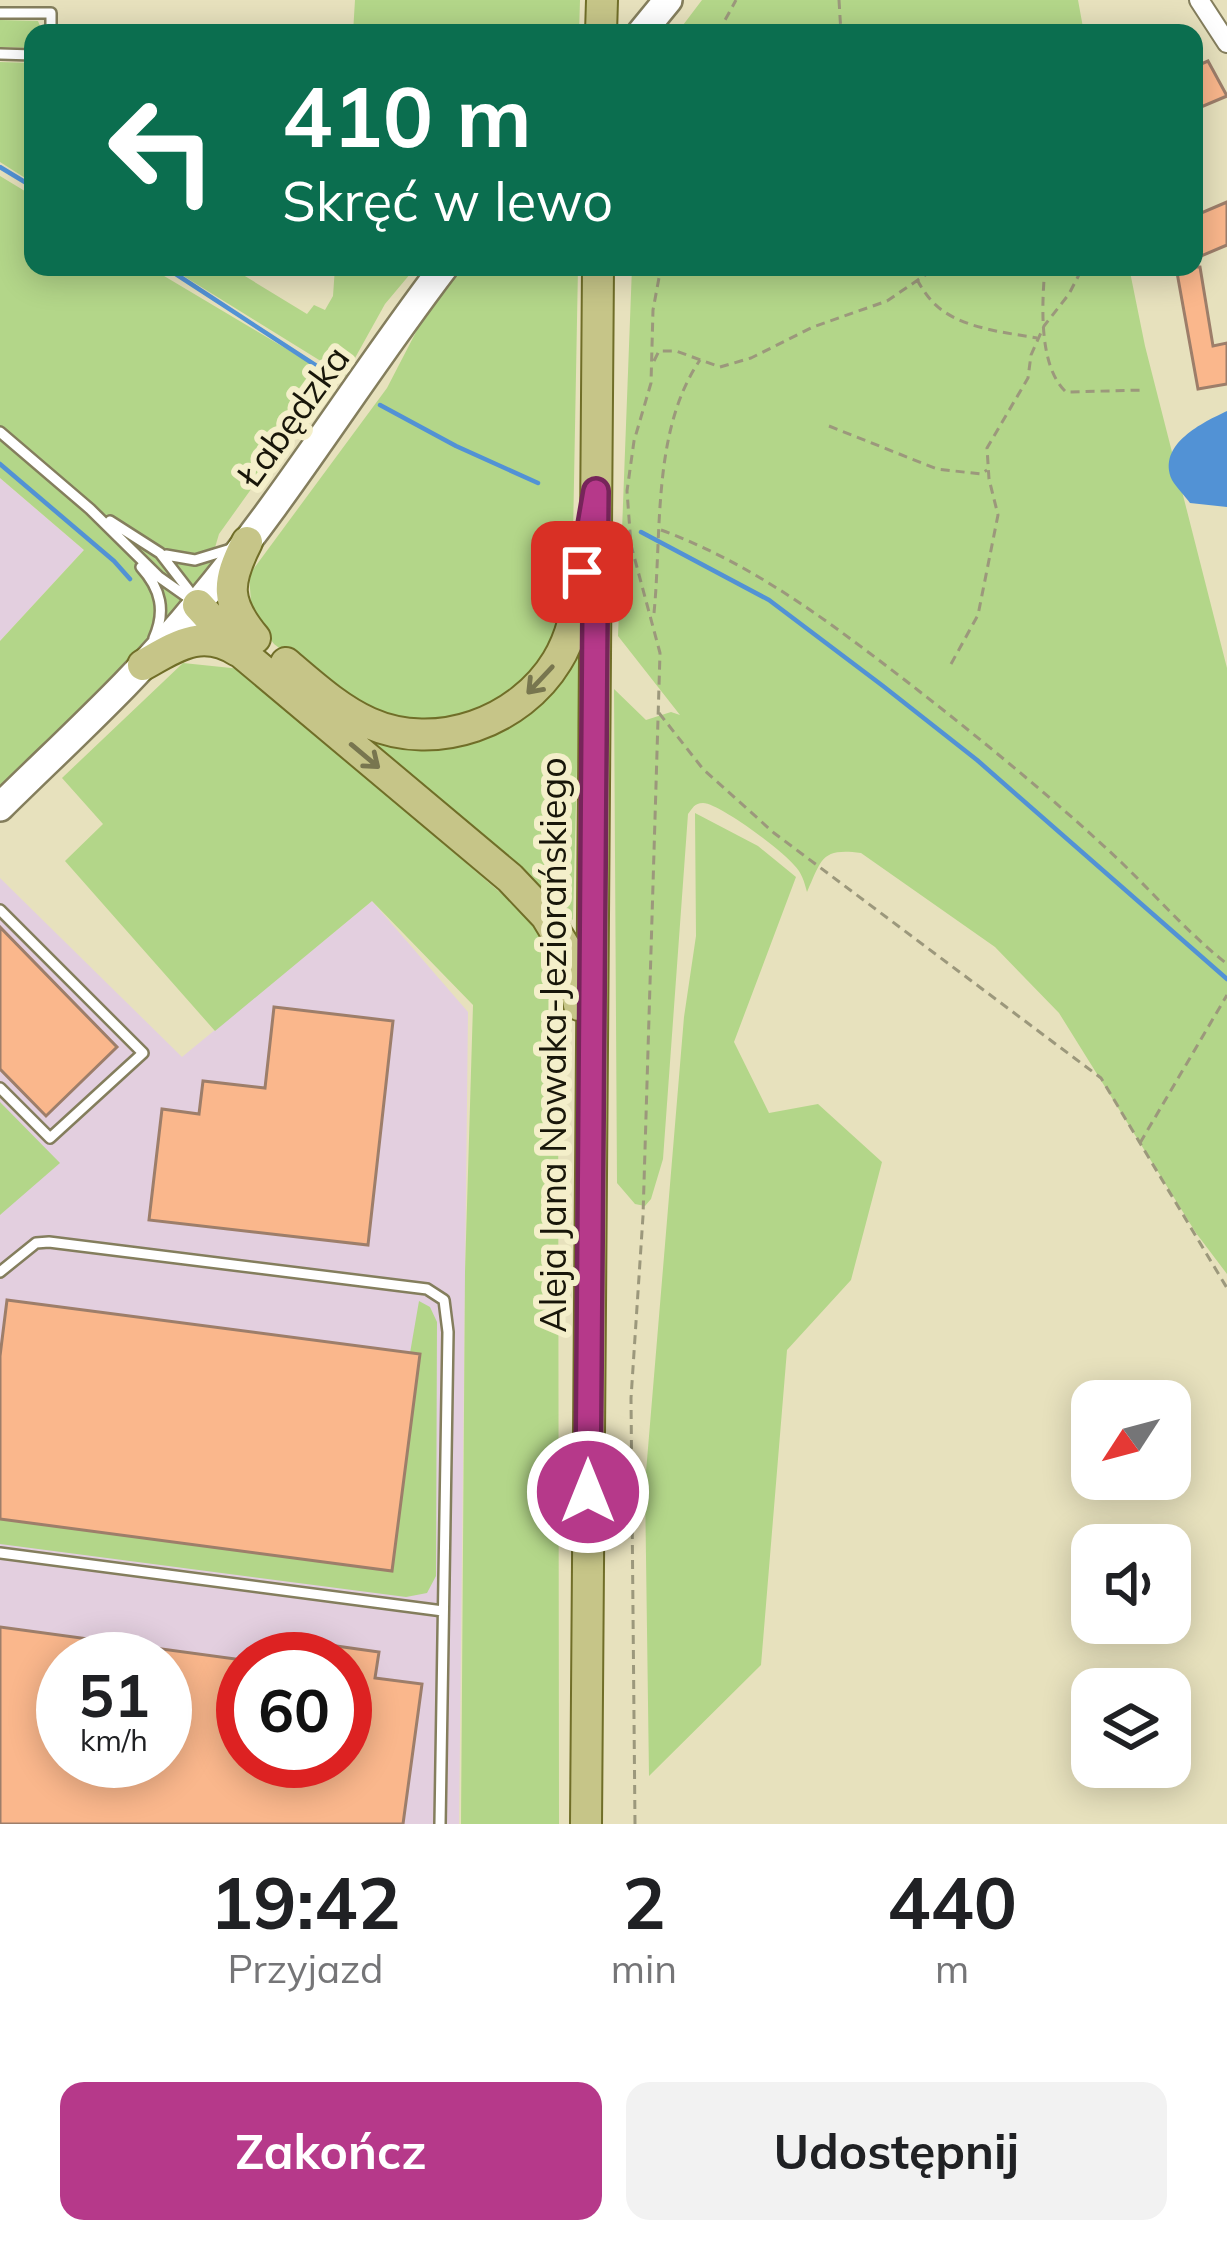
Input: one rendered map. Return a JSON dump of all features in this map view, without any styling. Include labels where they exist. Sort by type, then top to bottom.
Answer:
[{"type":"main road","name":"Aleja Jana Nowaka-Jeziorańskiego","points":[[586,1824],[598,276]]},
{"type":"main road","points":[[143,665],[186,641],[202,638],[249,646],[371,724],[425,736],[478,724],[518,703],[555,664],[566,644],[576,614],[596,491]]},
{"type":"main road","points":[[247,542],[235,566],[232,604],[249,646]]},
{"type":"main road","points":[[198,604],[546,916],[569,954],[592,1077]]},
{"type":"street","points":[[648,24],[668,0]]},
{"type":"street","points":[[1199,0],[1227,44]]},
{"type":"street","name":"Łabędzka","points":[[0,807],[198,604],[438,276]]},
{"type":"lane","points":[[0,13],[51,13],[51,24]]},
{"type":"lane","points":[[0,432],[90,509],[159,577],[198,604]]},
{"type":"lane","points":[[90,509],[160,553],[198,604]]},
{"type":"lane","points":[[90,509],[155,583],[161,621],[143,665]]},
{"type":"lane","points":[[160,553],[195,560],[247,542]]},
{"type":"lane","points":[[0,910],[143,1053],[50,1138],[0,1088]]},
{"type":"lane","points":[[0,1271],[36,1243],[49,1242],[437,1293],[446,1309],[448,1331],[440,1824]]},
{"type":"lane","points":[[0,1553],[443,1611]]},
{"type":"path","points":[[635,1824],[631,1397],[642,1233],[660,652],[631,544],[627,491],[651,383],[653,310],[659,276]]},
{"type":"path","points":[[915,276],[932,302],[961,319],[985,329],[1039,338]]},
{"type":"path","points":[[652,365],[659,351],[676,350],[721,367],[751,358],[813,327],[887,301],[924,276]]},
{"type":"path","points":[[1046,276],[1044,326],[1054,381],[1066,392],[1145,390]]},
{"type":"path","points":[[951,664],[978,615],[998,515],[988,448],[1028,378],[1031,355],[1044,326],[1078,276]]},
{"type":"path","points":[[653,620],[663,480],[673,419],[701,358]]},
{"type":"path","points":[[829,426],[937,469],[981,475],[988,469]]},
{"type":"path","points":[[661,530],[707,547],[745,572],[773,583],[892,670],[1058,807],[1227,964]]},
{"type":"path","points":[[658,713],[703,769],[774,833],[1101,1078],[1227,1288]]},
{"type":"path","points":[[1140,1144],[1227,995]]},
{"type":"shaded area","points":[[0,478],[84,550],[0,641]]},
{"type":"shaded area","points":[[0,878],[182,1057],[372,901],[468,1012],[459,1824],[0,1824]]},
{"type":"green space","points":[[355,0],[580,0],[579,24],[354,24]]},
{"type":"green space","points":[[702,0],[1078,0],[1082,24],[684,24]]},
{"type":"green space","points":[[0,20],[38,21],[24,24],[24,48],[0,47]]},
{"type":"green space","points":[[0,62],[24,63],[24,177],[0,162]]},
{"type":"green space","points":[[0,176],[24,191],[24,276],[164,276],[332,376],[219,534],[198,605],[0,807],[0,641],[84,550],[0,478]]},
{"type":"green space","points":[[184,276],[245,276],[307,314],[314,305],[325,310],[333,296],[334,276],[408,276],[385,304],[345,376]]},
{"type":"green space","points":[[453,276],[578,276],[572,589],[557,644],[528,681],[480,713],[408,723],[351,703],[274,644],[252,615],[249,575],[387,388],[431,303]]},
{"type":"green space","points":[[632,276],[1131,276],[1227,668],[1227,1274],[1196,1233],[1059,1013],[995,947],[861,853],[830,854],[807,892],[788,858],[736,819],[703,803],[688,814],[663,1159],[651,1199],[645,1206],[635,1204],[617,1183],[614,689],[646,720],[671,712],[680,715],[618,636]]},
{"type":"green space","points":[[223,619],[323,702],[441,742],[580,647],[573,920]]},
{"type":"green space","points":[[183,663],[241,669],[532,920],[558,964],[559,1824],[461,1824],[465,1272],[473,1005],[372,901],[215,1031],[65,861],[103,824],[62,778]]},
{"type":"green space","points":[[695,813],[758,846],[796,877],[734,1042],[769,1113],[818,1104],[882,1162],[851,1280],[787,1350],[761,1665],[649,1776],[645,1484],[684,1017],[696,936]]},
{"type":"green space","points":[[0,1102],[60,1163],[0,1215]]},
{"type":"green space","points":[[419,1301],[430,1307],[437,1322],[436,1576],[427,1593],[406,1597],[0,1544],[0,1519],[392,1571],[420,1355],[410,1353]]},
{"type":"water","points":[[1227,411],[1227,507],[1190,503],[1172,480],[1171,456],[1185,436]]},
{"type":"building","points":[[1208,61],[1227,96],[1203,106],[1203,63]]},
{"type":"building","points":[[1227,202],[1227,245],[1203,255],[1203,212]]},
{"type":"building","points":[[1178,276],[1201,276],[1213,346],[1227,343],[1227,384],[1198,389]]},
{"type":"building","points":[[0,927],[117,1047],[46,1116],[0,1069]]},
{"type":"building","points":[[274,1007],[393,1021],[368,1245],[149,1220],[162,1109],[199,1114],[203,1081],[265,1088]]},
{"type":"building","points":[[7,1300],[420,1354],[392,1571],[0,1519],[0,1356]]},
{"type":"building","points":[[0,1627],[37,1632],[36,1788],[192,1788],[192,1653],[216,1656],[216,1788],[372,1788],[372,1651],[379,1652],[375,1678],[422,1684],[403,1824],[0,1824]]},
{"type":"waterway","points":[[0,167],[24,182]]},
{"type":"waterway","points":[[179,276],[332,376]]},
{"type":"waterway","points":[[380,405],[538,483]]},
{"type":"waterway","points":[[0,464],[130,579]]},
{"type":"waterway","points":[[641,532],[769,600],[883,686],[977,760],[1227,979]]},
{"type":"route","points":[[582,572],[596,491],[588,1492]]}]
